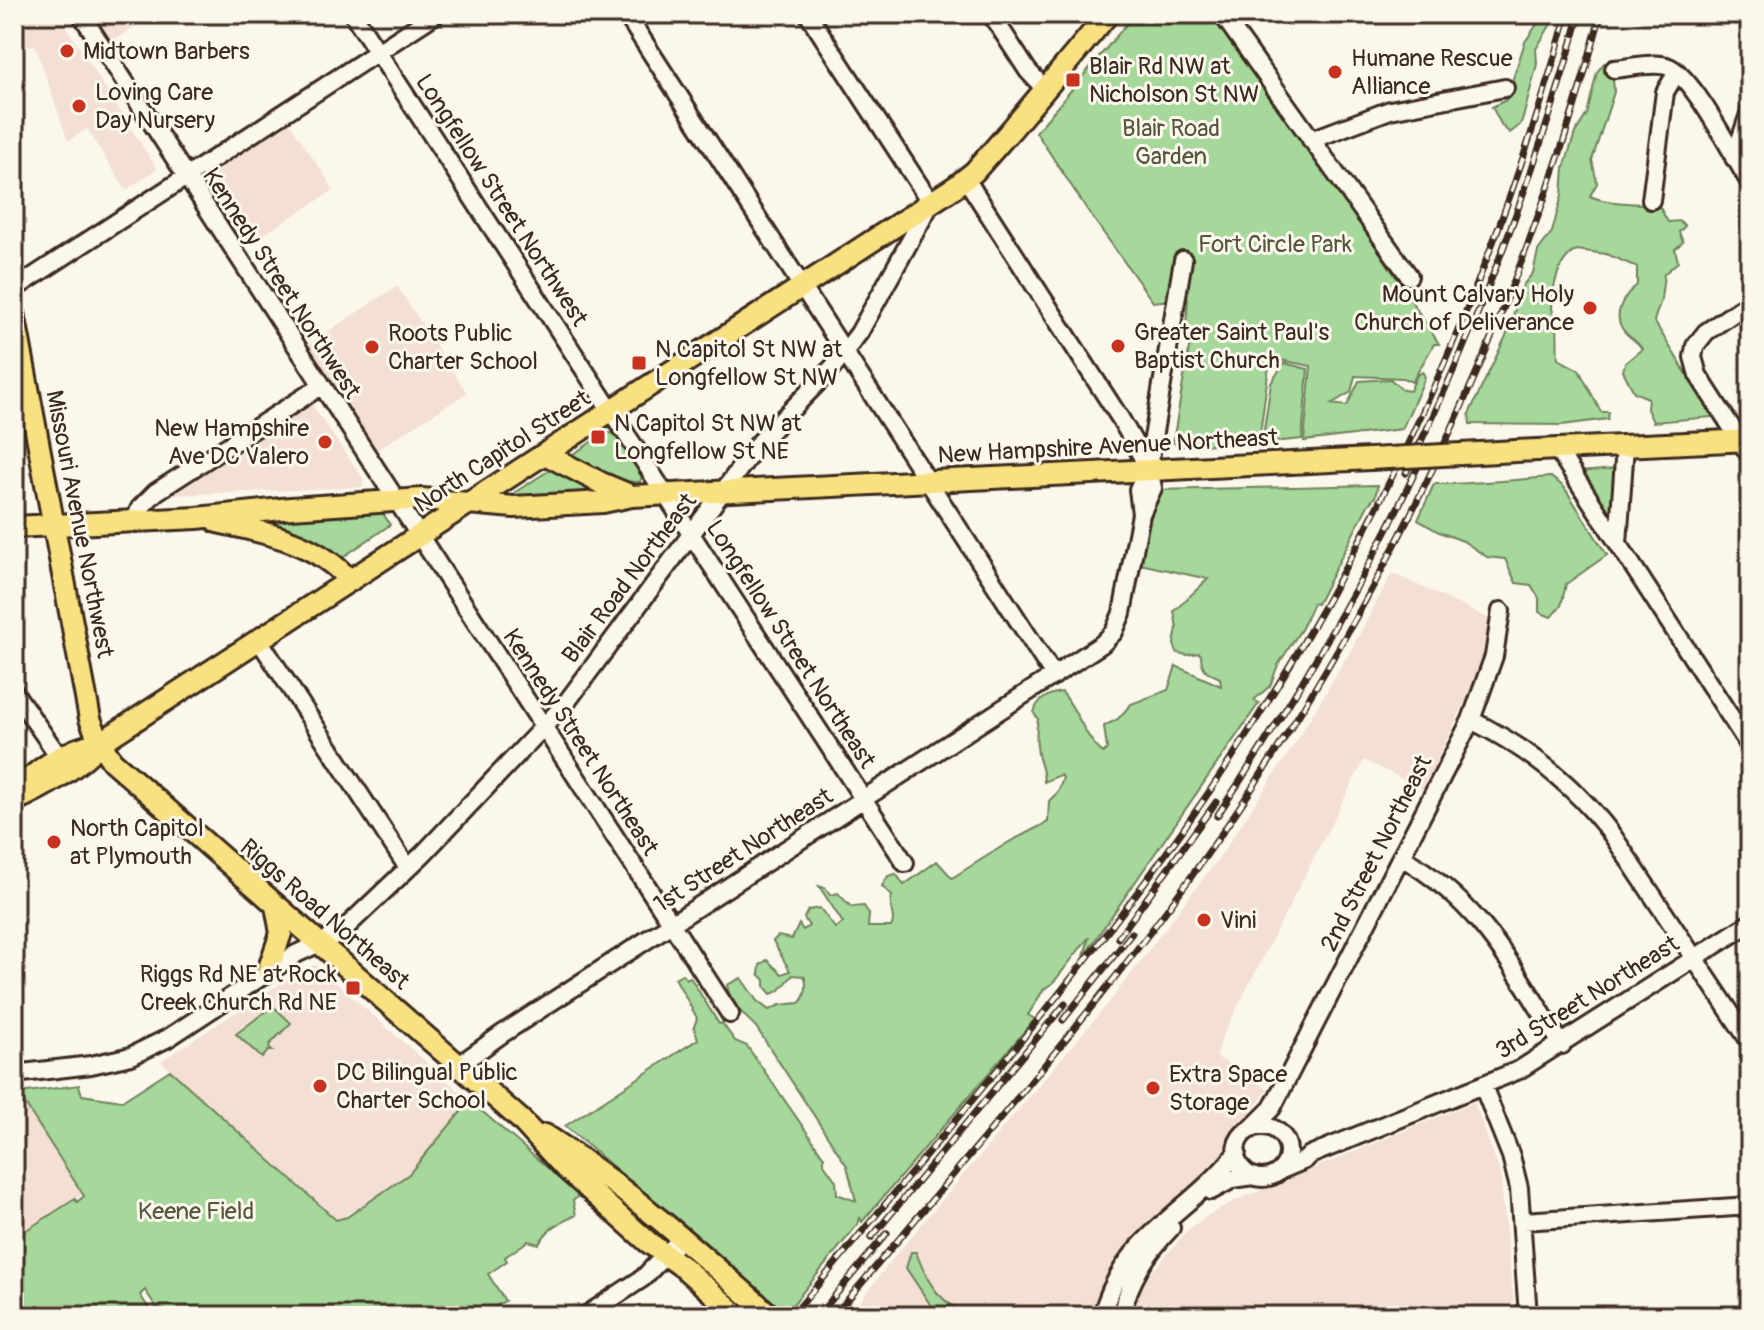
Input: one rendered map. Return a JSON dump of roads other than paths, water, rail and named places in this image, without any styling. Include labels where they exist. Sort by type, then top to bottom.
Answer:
[{"type":"main road","name":"North Capitol Street","points":[[100,743],[966,179],[1108,14]]},
{"type":"main road","name":"Missouri Avenue Northwest","points":[[14,313],[90,719],[100,743]]},
{"type":"main road","name":"New Hampshire Avenue Northeast","points":[[197,518],[422,499],[514,507],[603,502],[632,496],[1149,469],[1625,446],[1747,445]]},
{"type":"main road","points":[[545,454],[632,496]]},
{"type":"main road","points":[[14,527],[197,518],[264,531],[293,542],[327,560],[350,581]]},
{"type":"main road","points":[[14,793],[26,779],[76,747],[100,743]]},
{"type":"main road","points":[[14,801],[45,787],[84,761],[100,743]]},
{"type":"main road","name":"Riggs Road Northeast","points":[[100,743],[121,771],[521,1120],[564,1167],[738,1316]]},
{"type":"main road","points":[[268,971],[281,933],[276,906]]},
{"type":"main road","name":"Riggs Road Northeast","points":[[521,1120],[572,1152],[771,1316]]},
{"type":"street","name":"Kennedy Street Northwest","points":[[81,14],[418,536]]},
{"type":"street","name":"Longfellow Street Northwest","points":[[353,14],[611,411]]},
{"type":"street","points":[[14,289],[436,14]]},
{"type":"street","points":[[626,14],[1054,676]]},
{"type":"street","points":[[808,14],[931,203]]},
{"type":"street","points":[[991,14],[1028,71],[1045,89]]},
{"type":"street","points":[[1222,14],[1409,276]]},
{"type":"street","points":[[1614,69],[1666,66],[1677,72],[1701,102],[1750,183]]},
{"type":"street","points":[[1651,200],[1665,92],[1677,72]]},
{"type":"street","points":[[1311,140],[1390,110],[1505,88]]},
{"type":"street","points":[[1734,158],[1750,111]]},
{"type":"street","points":[[966,179],[1137,445],[1149,469]]},
{"type":"street","name":"Blair Road Northeast","points":[[14,1074],[91,1065],[131,1056],[168,1038],[268,971],[296,954],[320,945],[347,927],[566,703],[773,426],[845,353],[931,203]]},
{"type":"street","name":"1st Street Northeast","points":[[459,1065],[502,1034],[1097,648],[1117,626],[1141,514],[1138,489],[1149,469],[1183,260]]},
{"type":"street","points":[[1747,445],[1698,375],[1693,357],[1695,346],[1706,332],[1750,302]]},
{"type":"street","points":[[133,522],[140,508],[156,492],[321,386]]},
{"type":"street","name":"Longfellow Street Northeast","points":[[611,411],[905,863]]},
{"type":"street","points":[[1618,543],[1625,446]]},
{"type":"street","points":[[1557,449],[1750,747]]},
{"type":"street","name":"Kennedy Street Northeast","points":[[418,536],[730,1014]]},
{"type":"street","name":"2nd Street Northeast","points":[[1251,1129],[1272,1108],[1471,720],[1494,656],[1501,611]]},
{"type":"street","points":[[259,640],[408,868]]},
{"type":"street","points":[[14,692],[60,758]]},
{"type":"street","points":[[1471,720],[1526,750],[1583,800],[1613,836],[1750,1042]]},
{"type":"street","points":[[1401,857],[1442,883],[1480,920],[1562,1045]]},
{"type":"street","name":"3rd Street Northeast","points":[[1281,1170],[1310,1155],[1519,1070],[1750,923]]},
{"type":"street","points":[[1483,1086],[1511,1156],[1519,1188],[1528,1316]]},
{"type":"street","points":[[1121,1316],[1142,1261],[1170,1229],[1219,1185],[1233,1179],[1268,1177],[1281,1170],[1288,1156],[1272,1108]]},
{"type":"street","points":[[1102,1316],[1110,1291],[1132,1253],[1220,1174],[1237,1152],[1241,1138],[1251,1129],[1265,1126],[1310,1155]]},
{"type":"street","points":[[1237,1152],[1241,1167],[1253,1176]]},
{"type":"street","points":[[1523,1221],[1750,1206]]},
{"type":"street","points":[[585,1316],[643,1278],[680,1238]]},
{"type":"railway","points":[[792,1316],[1089,956],[1182,831],[1246,737],[1305,640],[1360,541],[1456,335],[1498,230],[1535,123],[1567,14]]},
{"type":"railway","points":[[1406,473],[1504,248],[1580,14]]},
{"type":"railway","points":[[834,1316],[1121,970],[1233,816],[1302,710],[1366,600],[1424,487],[1477,372],[1524,254],[1566,135],[1601,14]]},
{"type":"railway","points":[[1217,816],[1324,645],[1418,466]]},
{"type":"railway","points":[[1118,938],[1216,802]]},
{"type":"railway","points":[[1063,1020],[1132,933]]},
{"type":"railway","points":[[871,1238],[1065,1004]]},
{"type":"railway","points":[[818,1316],[887,1233]]},
{"type":"place","name":"Midtown Barbers","points":[[67,51]]},
{"type":"place","name":"Humane Rescue Alliance","points":[[1335,72]]},
{"type":"place","name":"Blair Rd NW at Nicholson St NW","points":[[1073,80]]},
{"type":"place","name":"Loving Care Day Nursery","points":[[79,106]]},
{"type":"place","name":"Mount Calvary Holy Church of Deliverance","points":[[1590,308]]},
{"type":"place","name":"Greater Saint Paul's Baptist Church","points":[[1118,346]]},
{"type":"place","name":"Roots Public Charter School","points":[[372,347]]},
{"type":"place","name":"N Capitol St NW at Longfellow St NW","points":[[639,363]]},
{"type":"place","name":"N Capitol St NW at Longfellow St NE","points":[[598,437]]},
{"type":"place","name":"New Hampshire Ave DC Valero","points":[[325,442]]},
{"type":"place","name":"North Capitol at Plymouth","points":[[54,842]]},
{"type":"place","name":"Vini","points":[[1204,920]]},
{"type":"place","name":"Riggs Rd NE at Rock Creek Church Rd NE","points":[[353,988]]},
{"type":"place","name":"DC Bilingual Public Charter School","points":[[320,1086]]},
{"type":"place","name":"Extra Space Storage","points":[[1153,1088]]},
{"type":"park label","name":"Blair Road Garden","points":[[1171,142]]},
{"type":"park label","name":"Fort Circle Park","points":[[1275,244]]},
{"type":"park label","name":"Keene Field","points":[[196,1211]]}]
